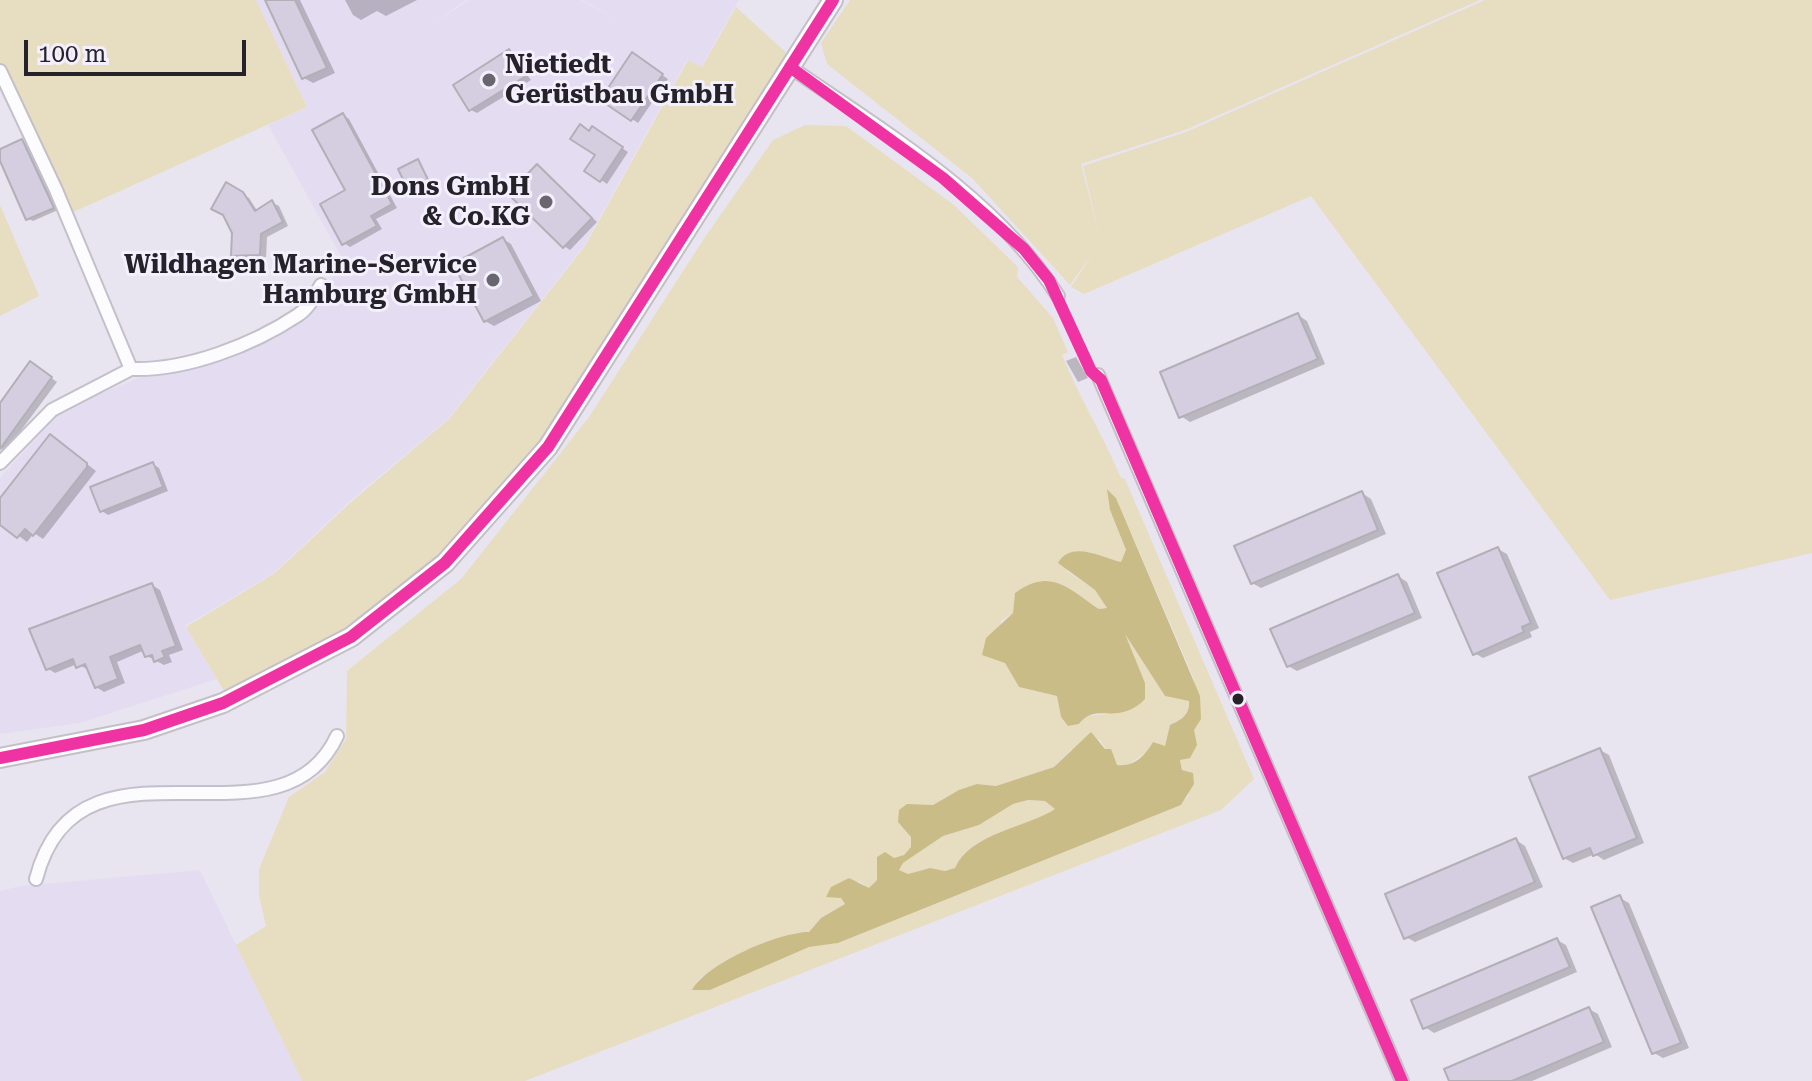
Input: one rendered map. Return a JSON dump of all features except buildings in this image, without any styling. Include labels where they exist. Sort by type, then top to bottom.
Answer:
[{"type":"main road","points":[[0,758],[144,730],[223,703],[351,637],[445,563],[548,447],[833,0]]},
{"type":"street","points":[[790,67],[967,197],[1029,258],[1058,296]]},
{"type":"street","points":[[0,71],[56,190],[131,369]]},
{"type":"street","points":[[0,463],[52,410],[131,369],[156,370],[237,346],[298,315],[321,285]]},
{"type":"street","points":[[1098,375],[1402,1081]]},
{"type":"street","points":[[36,879],[52,842],[68,824],[101,802],[138,792],[247,793],[276,788],[319,763],[337,736]]},
{"type":"shaded area","points":[[0,0],[256,0],[307,107],[69,214],[0,67]]},
{"type":"shaded area","points":[[256,0],[466,0],[434,23],[469,0],[581,0],[622,23],[583,0],[739,0],[701,67],[687,60],[584,246],[448,419],[349,502],[274,573],[185,626],[217,679],[80,723],[0,734],[0,478],[63,409],[138,378],[199,362],[235,346],[325,289],[343,260],[268,125],[307,107]]},
{"type":"shaded area","points":[[850,0],[1480,0],[1185,130],[1081,164],[1101,242],[1083,166],[1186,132],[1485,0],[1812,0],[1812,553],[1610,600],[1311,196],[1084,294],[1071,287],[1094,251],[1070,285],[972,178],[827,64],[821,43]]},
{"type":"shaded area","points":[[736,7],[790,56],[544,443],[441,559],[347,632],[227,696],[186,627],[275,573],[350,503],[449,419],[585,246],[688,60],[702,67]]},
{"type":"shaded area","points":[[805,125],[846,126],[954,205],[1018,267],[1017,277],[1053,318],[1068,352],[1062,355],[1121,478],[1125,479],[1254,779],[1221,810],[525,1081],[302,1081],[236,945],[266,926],[259,896],[259,869],[289,797],[325,772],[346,739],[347,671],[461,579],[589,417],[705,237],[773,140]],"holes":[[[1108,490],[1116,498],[1194,679],[1194,730],[1180,760],[1189,795],[1181,805],[838,943],[809,947],[710,990],[696,982],[719,965],[750,949],[781,937],[809,932],[821,918],[845,904],[841,898],[859,881],[869,889],[894,858],[904,855],[912,846],[911,837],[933,805],[946,797],[977,784],[996,786],[1054,767],[1071,750],[1099,739],[1117,765],[1127,766],[1148,751],[1165,746],[1170,725],[1184,716],[1189,701],[1165,696],[1123,631],[1145,683],[1106,714],[1085,716],[1079,724],[1068,726],[1061,717],[1057,696],[1019,687],[1005,663],[996,657],[1001,621],[1013,613],[1015,593],[1028,585],[1050,581],[1069,588],[1099,609],[1107,608],[1095,590],[1067,571],[1089,552],[1121,562],[1126,551],[1110,510]]]},
{"type":"shaded area","points":[[0,205],[39,296],[0,316]]},
{"type":"shaded area","points":[[1107,489],[1116,498],[1200,696],[1201,719],[1194,730],[1197,745],[1190,758],[1180,760],[1182,770],[1193,773],[1194,784],[1181,805],[838,943],[809,947],[710,990],[692,990],[712,970],[745,951],[780,937],[809,932],[821,918],[845,904],[841,898],[826,897],[831,887],[849,878],[869,888],[877,880],[877,857],[885,852],[894,858],[904,855],[911,847],[911,837],[898,822],[899,810],[907,804],[933,805],[977,784],[996,786],[1054,767],[1091,732],[1105,749],[1111,749],[1117,765],[1138,760],[1153,742],[1165,746],[1170,725],[1184,716],[1189,701],[1165,696],[1125,634],[1145,683],[1145,699],[1126,711],[1093,714],[1079,724],[1068,726],[1061,717],[1057,696],[1019,687],[1005,663],[982,655],[986,638],[1013,613],[1015,593],[1028,585],[1050,581],[1069,588],[1099,609],[1107,608],[1095,590],[1058,563],[1064,556],[1078,551],[1121,562],[1126,550],[1110,510]],"holes":[[[1028,800],[1045,801],[1055,809],[986,839],[962,856],[955,868],[945,871],[930,868],[908,874],[899,870],[903,863],[943,836],[979,825],[1013,804]]]},
{"type":"shaded area","points":[[1028,800],[1045,801],[1056,809],[986,839],[962,856],[955,868],[946,871],[930,868],[908,874],[899,870],[903,863],[943,836],[979,825],[1013,804]]},
{"type":"shaded area","points":[[200,870],[302,1081],[0,1081],[0,891],[20,886]]},
{"type":"transit line","points":[[0,758],[144,730],[223,703],[351,637],[445,563],[548,447],[833,0]]},
{"type":"transit line","points":[[790,67],[943,178],[1024,249],[1049,280],[1091,371],[1101,380],[1402,1081]]},
{"type":"place","name":"Nietiedt Gerüstbau GmbH","points":[[489,80]]},
{"type":"place","name":"Dons GmbH & Co.KG","points":[[546,202]]},
{"type":"place","name":"Wildhagen Marine-Service Hamburg GmbH","points":[[493,280]]}]
